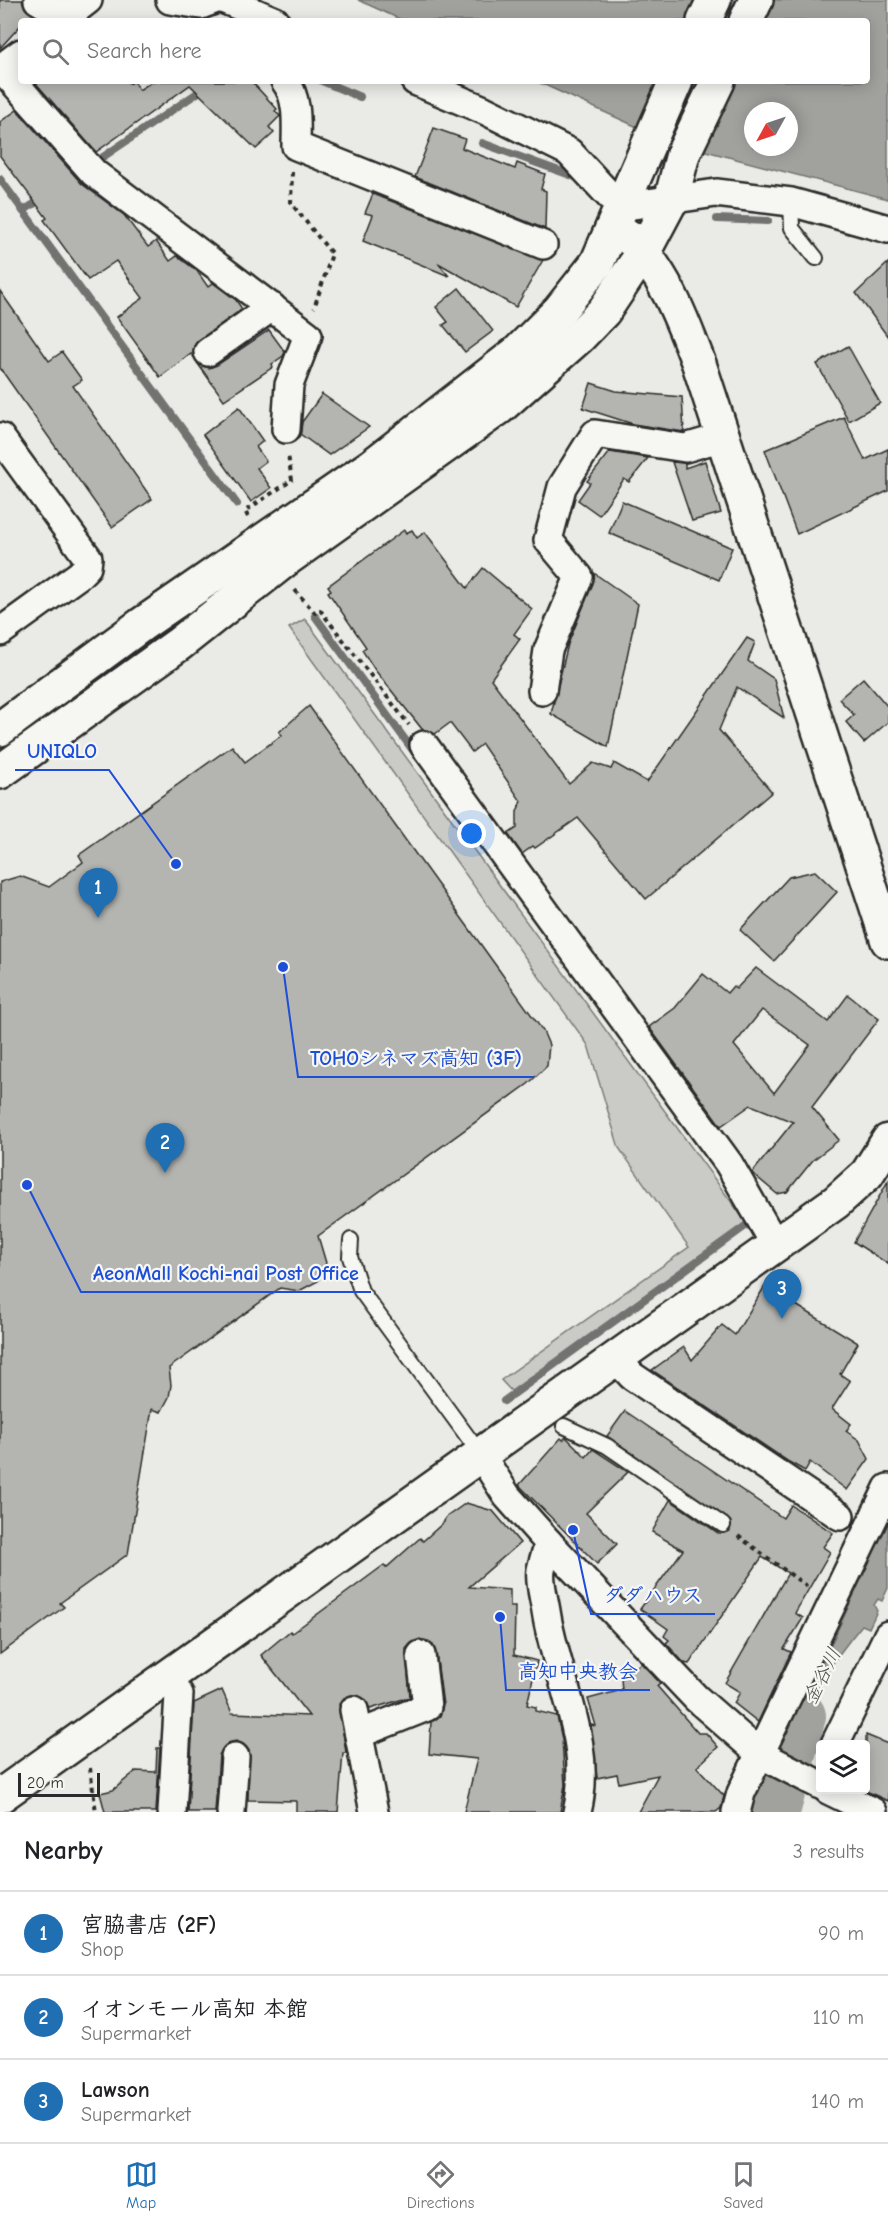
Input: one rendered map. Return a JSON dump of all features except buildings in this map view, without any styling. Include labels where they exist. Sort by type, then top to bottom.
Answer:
[{"type":"street","points":[[38,0],[63,18]]},
{"type":"street","points":[[65,18],[88,0]]},
{"type":"street","points":[[170,0],[212,6],[262,18]]},
{"type":"street","points":[[705,18],[714,0]]},
{"type":"street","points":[[747,18],[756,0]]},
{"type":"street","points":[[7,63],[18,77]]},
{"type":"street","points":[[24,84],[89,167],[308,335],[304,349],[296,360],[289,385],[286,429]]},
{"type":"street","points":[[287,84],[293,95],[296,110],[296,146],[543,245]]},
{"type":"street","points":[[422,84],[484,110],[569,152],[665,282],[699,364],[888,941]]},
{"type":"street","points":[[0,729],[141,625],[373,465],[510,359],[559,310],[597,263],[675,84]]},
{"type":"street","points":[[0,772],[179,644],[285,560],[500,406],[541,373],[604,311],[644,251],[671,200],[682,154],[717,84]]},
{"type":"street","points":[[617,215],[671,200],[716,193],[792,202],[888,229]]},
{"type":"street","points":[[208,352],[272,307]]},
{"type":"street","points":[[542,691],[548,650],[579,576],[548,540],[562,487],[595,434],[686,447],[723,437]]},
{"type":"street","points":[[0,437],[88,558],[87,567],[79,575],[0,632]]},
{"type":"street","points":[[424,745],[729,1164],[776,1246]]},
{"type":"street","points":[[0,1796],[776,1246],[852,1189],[876,1162],[888,1140]]},
{"type":"street","points":[[618,1360],[632,1376],[840,1516]]},
{"type":"street","points":[[481,1455],[507,1496],[696,1698],[766,1757],[816,1782]]},
{"type":"street","points":[[736,1812],[741,1793],[766,1757],[818,1634],[888,1488]]},
{"type":"street","points":[[549,1543],[541,1572],[543,1592],[554,1655],[581,1749],[582,1785],[577,1812]]},
{"type":"street","points":[[837,1740],[888,1635]]},
{"type":"street","points":[[374,1812],[357,1722],[427,1707],[422,1655]]},
{"type":"street","points":[[167,1676],[178,1694],[172,1812]]},
{"type":"street","points":[[231,1812],[235,1757]]},
{"type":"street","points":[[839,1794],[873,1812]]},
{"type":"lane","points":[[792,202],[792,228],[816,258]]},
{"type":"lane","points":[[351,1240],[350,1257],[362,1291],[481,1455]]},
{"type":"lane","points":[[564,1426],[607,1446],[723,1525]]},
{"type":"path","points":[[296,146],[289,196],[291,203],[332,254],[308,335]]},
{"type":"path","points":[[250,520],[245,511],[292,480],[286,429]]},
{"type":"path","points":[[294,590],[315,613],[320,610],[424,745]]},
{"type":"path","points":[[723,1525],[798,1578],[813,1592],[818,1634]]},
{"type":"path","points":[[89,1759],[96,1812]]},
{"type":"shaded area","points":[[305,619],[746,1222],[511,1391],[501,1380],[689,1247],[619,1148],[588,1045],[289,628]]},
{"type":"water","points":[[358,0],[888,0],[888,199],[668,141],[543,84],[870,84],[870,18],[397,18]]},
{"type":"water","points":[[888,1521],[888,1588],[882,1601],[878,1599],[874,1605],[877,1611],[869,1628],[862,1625],[837,1658],[807,1709],[802,1731],[802,1763],[783,1753]]},
{"type":"waterway","points":[[66,182],[211,84]]},
{"type":"waterway","points":[[329,84],[360,97]]},
{"type":"waterway","points":[[482,143],[584,180]]},
{"type":"waterway","points":[[0,179],[237,504]]},
{"type":"waterway","points":[[23,211],[43,198]]},
{"type":"waterway","points":[[717,219],[768,221]]},
{"type":"waterway","points":[[315,616],[417,756]]},
{"type":"waterway","points":[[504,1401],[751,1222],[748,1217]]},
{"type":"waterway","name":"金谷川","points":[[775,1812],[801,1716]]},
{"type":"place","name":"UNIQLO","points":[[176,864]]},
{"type":"place","name":"宮脇書店 (2F)","points":[[98,918]]},
{"type":"place","name":"TOHOシネマズ高知 (3F)","points":[[283,967]]},
{"type":"place","name":"イオンモール高知 本館","points":[[165,1173]]},
{"type":"place","name":"AeonMall Kochi-nai Post Office","points":[[27,1185]]},
{"type":"place","name":"Lawson","points":[[782,1319]]},
{"type":"place","name":"ダダハウス","points":[[573,1530]]},
{"type":"place","name":"高知中央教会","points":[[500,1617]]}]
